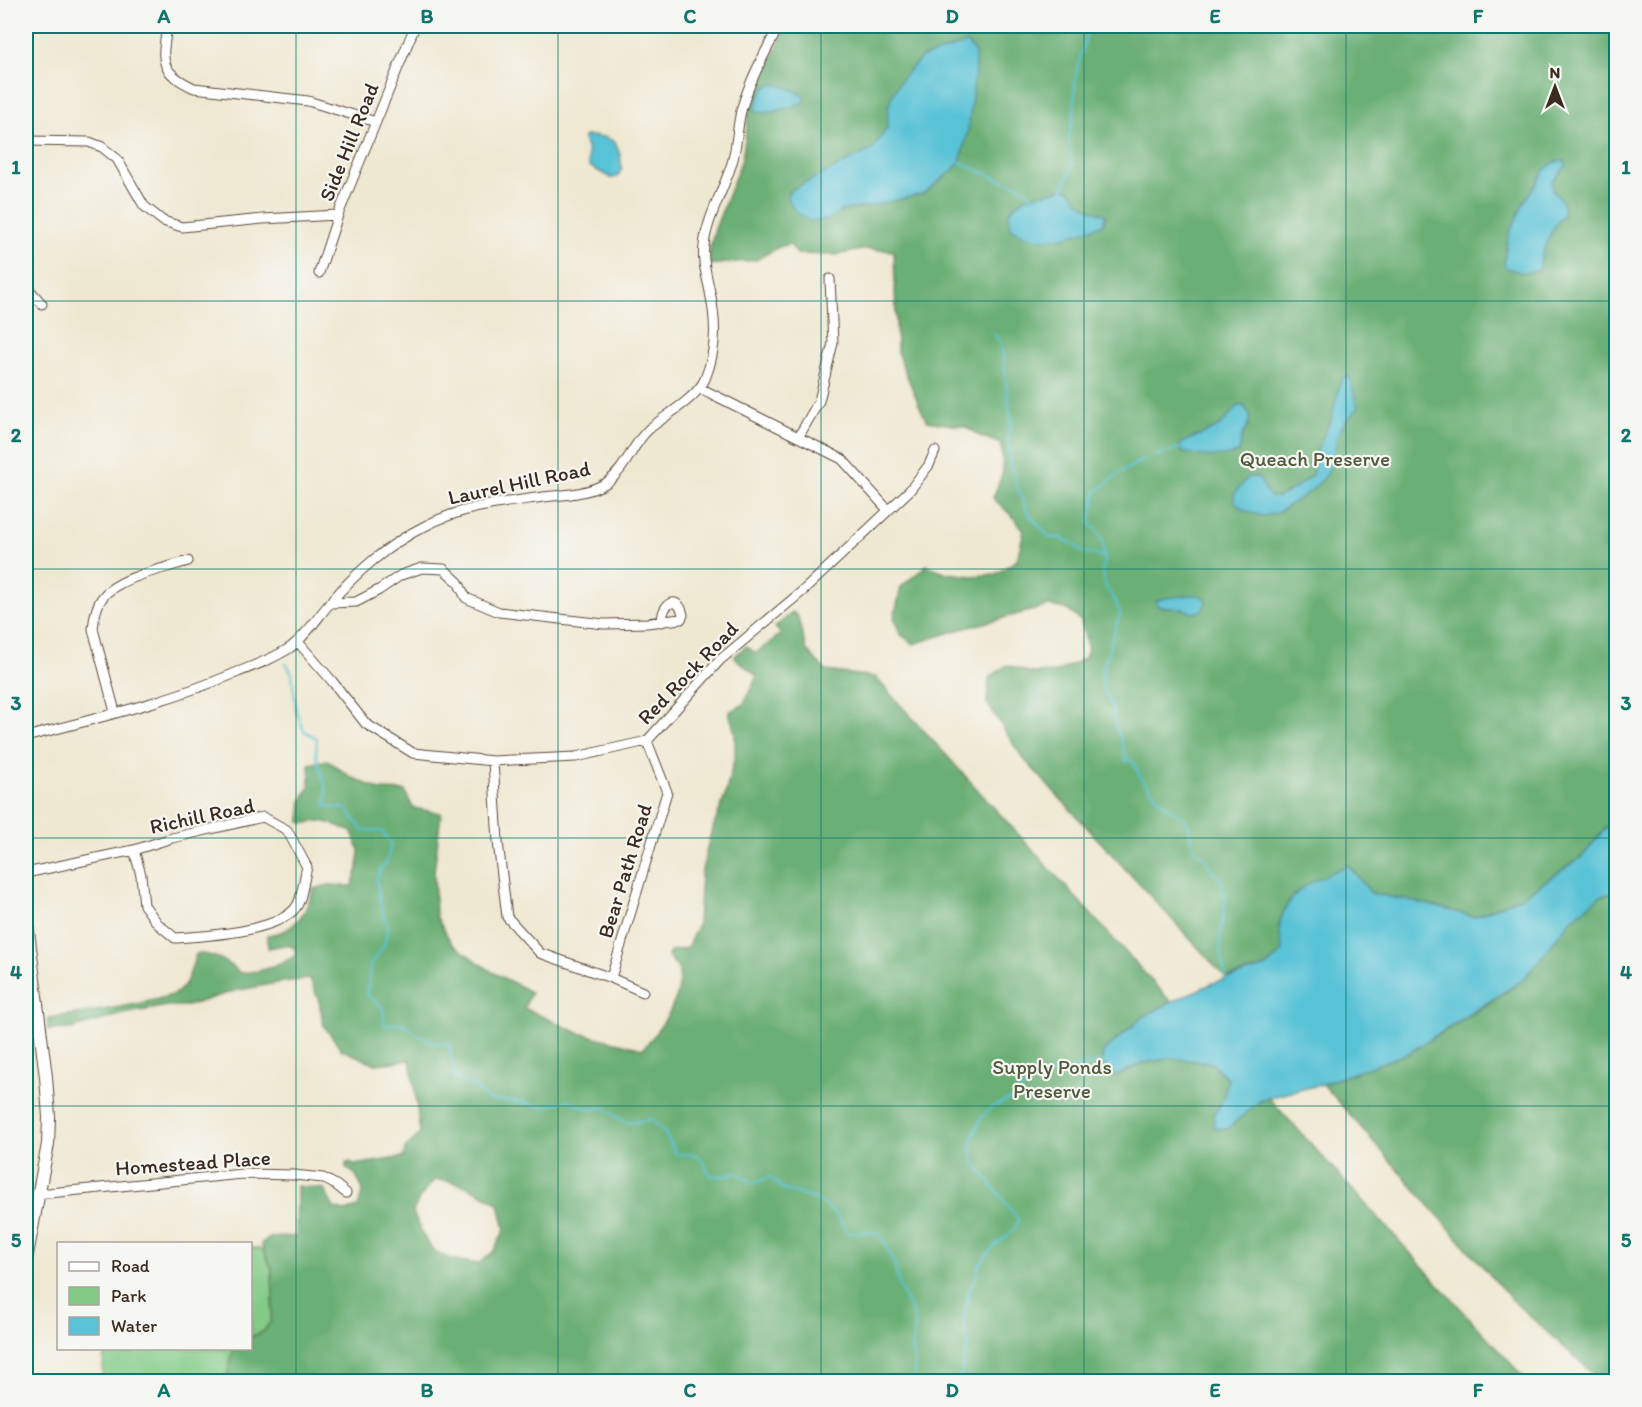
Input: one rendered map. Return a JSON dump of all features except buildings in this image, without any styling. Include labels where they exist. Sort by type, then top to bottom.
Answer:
[{"type":"main road","points":[[26,915],[49,1104],[48,1144],[26,1260]]},
{"type":"street","points":[[167,26],[163,54],[168,72],[179,81],[194,88],[308,101],[376,122]]},
{"type":"street","name":"Side Hill Road","points":[[319,273],[338,215],[415,26]]},
{"type":"street","points":[[779,26],[741,111],[733,161],[707,229],[704,261],[714,313],[715,336],[706,376],[700,388],[842,459],[888,510]]},
{"type":"street","points":[[26,141],[89,142],[102,147],[117,159],[144,206],[163,221],[182,226],[338,215]]},
{"type":"street","points":[[799,436],[819,400],[833,343],[830,279]]},
{"type":"street","points":[[26,286],[42,304]]},
{"type":"street","name":"Laurel Hill Road","points":[[26,736],[179,694],[263,662],[298,642],[351,580],[405,537],[446,516],[466,509],[581,492],[605,483],[624,466],[642,435],[693,396],[700,388]]},
{"type":"street","name":"Red Rock Road","points":[[298,642],[366,724],[413,753],[493,761],[576,757],[647,741],[720,660],[805,590],[910,490],[929,465],[935,451]]},
{"type":"street","points":[[115,712],[93,629],[94,617],[101,599],[125,580],[188,561]]},
{"type":"street","points":[[330,603],[356,603],[401,575],[422,568],[444,569],[458,582],[466,598],[499,612],[604,624],[662,622]]},
{"type":"street","name":"Bear Path Road","points":[[611,978],[667,792],[647,741]]},
{"type":"street","points":[[493,761],[498,842],[507,917],[540,953],[643,992]]},
{"type":"street","name":"Richill Road","points":[[26,873],[134,850],[172,838],[263,817],[287,830],[307,867],[298,905],[280,921],[225,935],[175,938],[158,924],[144,904],[141,874],[134,850]]},
{"type":"street","name":"Homestead Place","points":[[39,1194],[242,1174],[322,1178],[346,1193]]},
{"type":"green space","name":"Queach Preserve","points":[[787,26],[1616,26],[1616,815],[1582,857],[1523,896],[1474,917],[1371,893],[1348,865],[1279,925],[1283,951],[1266,967],[1226,978],[1022,757],[987,703],[989,678],[1007,665],[1032,673],[1056,672],[1084,659],[1088,650],[1081,621],[1066,609],[1049,606],[914,644],[900,634],[894,618],[901,587],[927,565],[947,573],[972,576],[996,574],[1017,560],[1024,530],[993,498],[1003,472],[1001,444],[980,436],[966,427],[927,421],[920,407],[897,352],[894,251],[868,249],[835,255],[797,254],[790,244],[779,247],[756,260],[710,265],[710,248],[715,229],[742,159],[750,105]]},
{"type":"green space","name":"Supply Ponds Preserve","points":[[793,612],[798,617],[806,649],[826,671],[875,677],[1171,1002],[1143,1017],[1111,1044],[1116,1076],[1142,1063],[1172,1058],[1212,1063],[1228,1079],[1224,1097],[1214,1115],[1214,1128],[1227,1129],[1268,1097],[1527,1381],[226,1381],[232,1354],[236,1350],[252,1350],[252,1337],[264,1331],[271,1321],[272,1269],[261,1244],[273,1237],[296,1237],[297,1186],[324,1189],[334,1208],[345,1211],[358,1207],[363,1190],[355,1174],[346,1168],[346,1163],[351,1162],[354,1165],[404,1157],[405,1148],[420,1134],[410,1060],[376,1064],[342,1050],[324,1026],[319,1001],[310,979],[234,991],[187,1006],[168,1006],[123,1014],[71,1029],[48,1030],[48,1018],[117,1008],[171,995],[179,991],[185,983],[196,954],[220,959],[240,973],[269,968],[296,955],[294,947],[284,945],[268,948],[267,935],[284,931],[301,917],[313,889],[329,885],[352,886],[358,868],[359,850],[352,832],[323,822],[300,822],[302,800],[309,788],[309,764],[327,760],[351,777],[380,790],[405,791],[413,808],[441,813],[434,872],[436,916],[452,944],[494,973],[531,992],[524,1008],[579,1033],[643,1049],[663,1023],[678,992],[679,972],[668,956],[671,951],[687,948],[698,924],[701,874],[710,836],[725,796],[735,756],[735,733],[729,712],[743,705],[757,676],[734,657],[746,646],[756,653],[781,634],[775,627]],"holes":[[[434,1180],[468,1187],[499,1204],[505,1229],[494,1251],[478,1264],[451,1259],[435,1251],[424,1237],[413,1212],[419,1199]]]},
{"type":"green space","points":[[1616,892],[1616,1381],[1600,1381],[1513,1301],[1323,1084],[1409,1053],[1486,1005],[1523,980],[1571,920],[1600,896]]},
{"type":"green space","points":[[252,1247],[263,1250],[272,1269],[271,1321],[264,1331],[252,1337]]},
{"type":"green space","points":[[133,1350],[236,1350],[232,1354],[226,1381],[102,1382],[104,1354],[132,1353]]},
{"type":"water","points":[[967,43],[975,53],[975,73],[968,131],[960,162],[953,170],[923,194],[841,211],[827,220],[810,221],[795,211],[787,198],[789,191],[873,149],[887,128],[888,108],[892,96],[902,78],[921,58]]},
{"type":"water","points":[[772,84],[794,90],[805,98],[805,102],[773,112],[755,111],[762,91]]},
{"type":"water","points":[[586,136],[605,137],[615,142],[622,168],[617,177],[611,178],[589,166],[587,147],[584,143]]},
{"type":"water","points":[[1565,160],[1566,166],[1552,182],[1553,191],[1562,200],[1564,213],[1548,240],[1539,270],[1524,273],[1506,268],[1504,262],[1508,236],[1525,200],[1544,170],[1555,162]]},
{"type":"water","points":[[1063,188],[1071,190],[1084,206],[1106,215],[1103,224],[1077,233],[1046,239],[1029,237],[1011,228],[1009,213],[1021,200]]},
{"type":"water","points":[[1349,376],[1358,408],[1345,422],[1337,437],[1333,462],[1325,477],[1311,491],[1277,513],[1262,516],[1244,510],[1235,502],[1234,494],[1248,477],[1257,477],[1271,497],[1279,497],[1312,475],[1317,450],[1331,420],[1341,380]]},
{"type":"water","points":[[1238,406],[1244,406],[1250,415],[1239,452],[1218,457],[1182,452],[1181,443],[1221,425]]},
{"type":"water","points":[[1200,595],[1206,600],[1201,611],[1193,613],[1183,609],[1161,607],[1156,601],[1164,598]]},
{"type":"water","points":[[1616,815],[1616,892],[1600,896],[1571,920],[1523,980],[1409,1053],[1323,1084],[1267,1098],[1260,1101],[1227,1129],[1214,1128],[1214,1115],[1224,1097],[1228,1079],[1212,1063],[1172,1058],[1142,1063],[1116,1076],[1102,1063],[1103,1052],[1143,1017],[1213,983],[1266,967],[1283,951],[1280,926],[1284,911],[1290,901],[1306,886],[1326,875],[1348,865],[1371,893],[1474,917],[1523,896],[1582,857]]},
{"type":"waterway","points":[[1063,188],[1072,166],[1069,137],[1074,112],[1075,83],[1089,26]]},
{"type":"waterway","points":[[960,162],[1019,186],[1031,195]]},
{"type":"waterway","points":[[994,334],[1001,342],[1011,423],[1008,438],[1010,464],[1018,490],[1028,513],[1050,538],[1061,538],[1083,552],[1104,557],[1102,572],[1106,587],[1117,604],[1120,614],[1102,672],[1103,689],[1112,706],[1126,761],[1130,759],[1142,780],[1168,808],[1184,818],[1189,826],[1193,848],[1205,858],[1212,871],[1223,883],[1222,892],[1226,896],[1220,946],[1227,980]]},
{"type":"waterway","points":[[1155,456],[1180,448]]},
{"type":"waterway","points":[[1104,556],[1101,538],[1090,524],[1096,492],[1121,472],[1145,459]]},
{"type":"waterway","points":[[286,663],[292,673],[296,711],[304,731],[317,738],[316,754],[327,792],[326,806],[347,809],[362,830],[382,831],[391,844],[386,864],[381,868],[376,881],[388,928],[384,945],[370,965],[366,994],[383,1008],[384,1025],[403,1023],[434,1044],[450,1043],[455,1078],[474,1086],[489,1100],[521,1102],[544,1107],[568,1100],[590,1110],[604,1107],[625,1122],[651,1119],[665,1133],[676,1154],[698,1156],[711,1176],[726,1176],[735,1172],[754,1183],[770,1177],[785,1190],[818,1200],[838,1216],[848,1233],[880,1234],[895,1266],[899,1286],[913,1315],[915,1327],[912,1343],[916,1382]]},
{"type":"waterway","points":[[955,1382],[961,1375],[968,1345],[964,1316],[969,1291],[979,1265],[994,1246],[1010,1234],[1017,1225],[1018,1219],[974,1162],[971,1149],[980,1121],[992,1107],[1017,1096],[1026,1083],[1043,1076],[1096,1063]]}]
